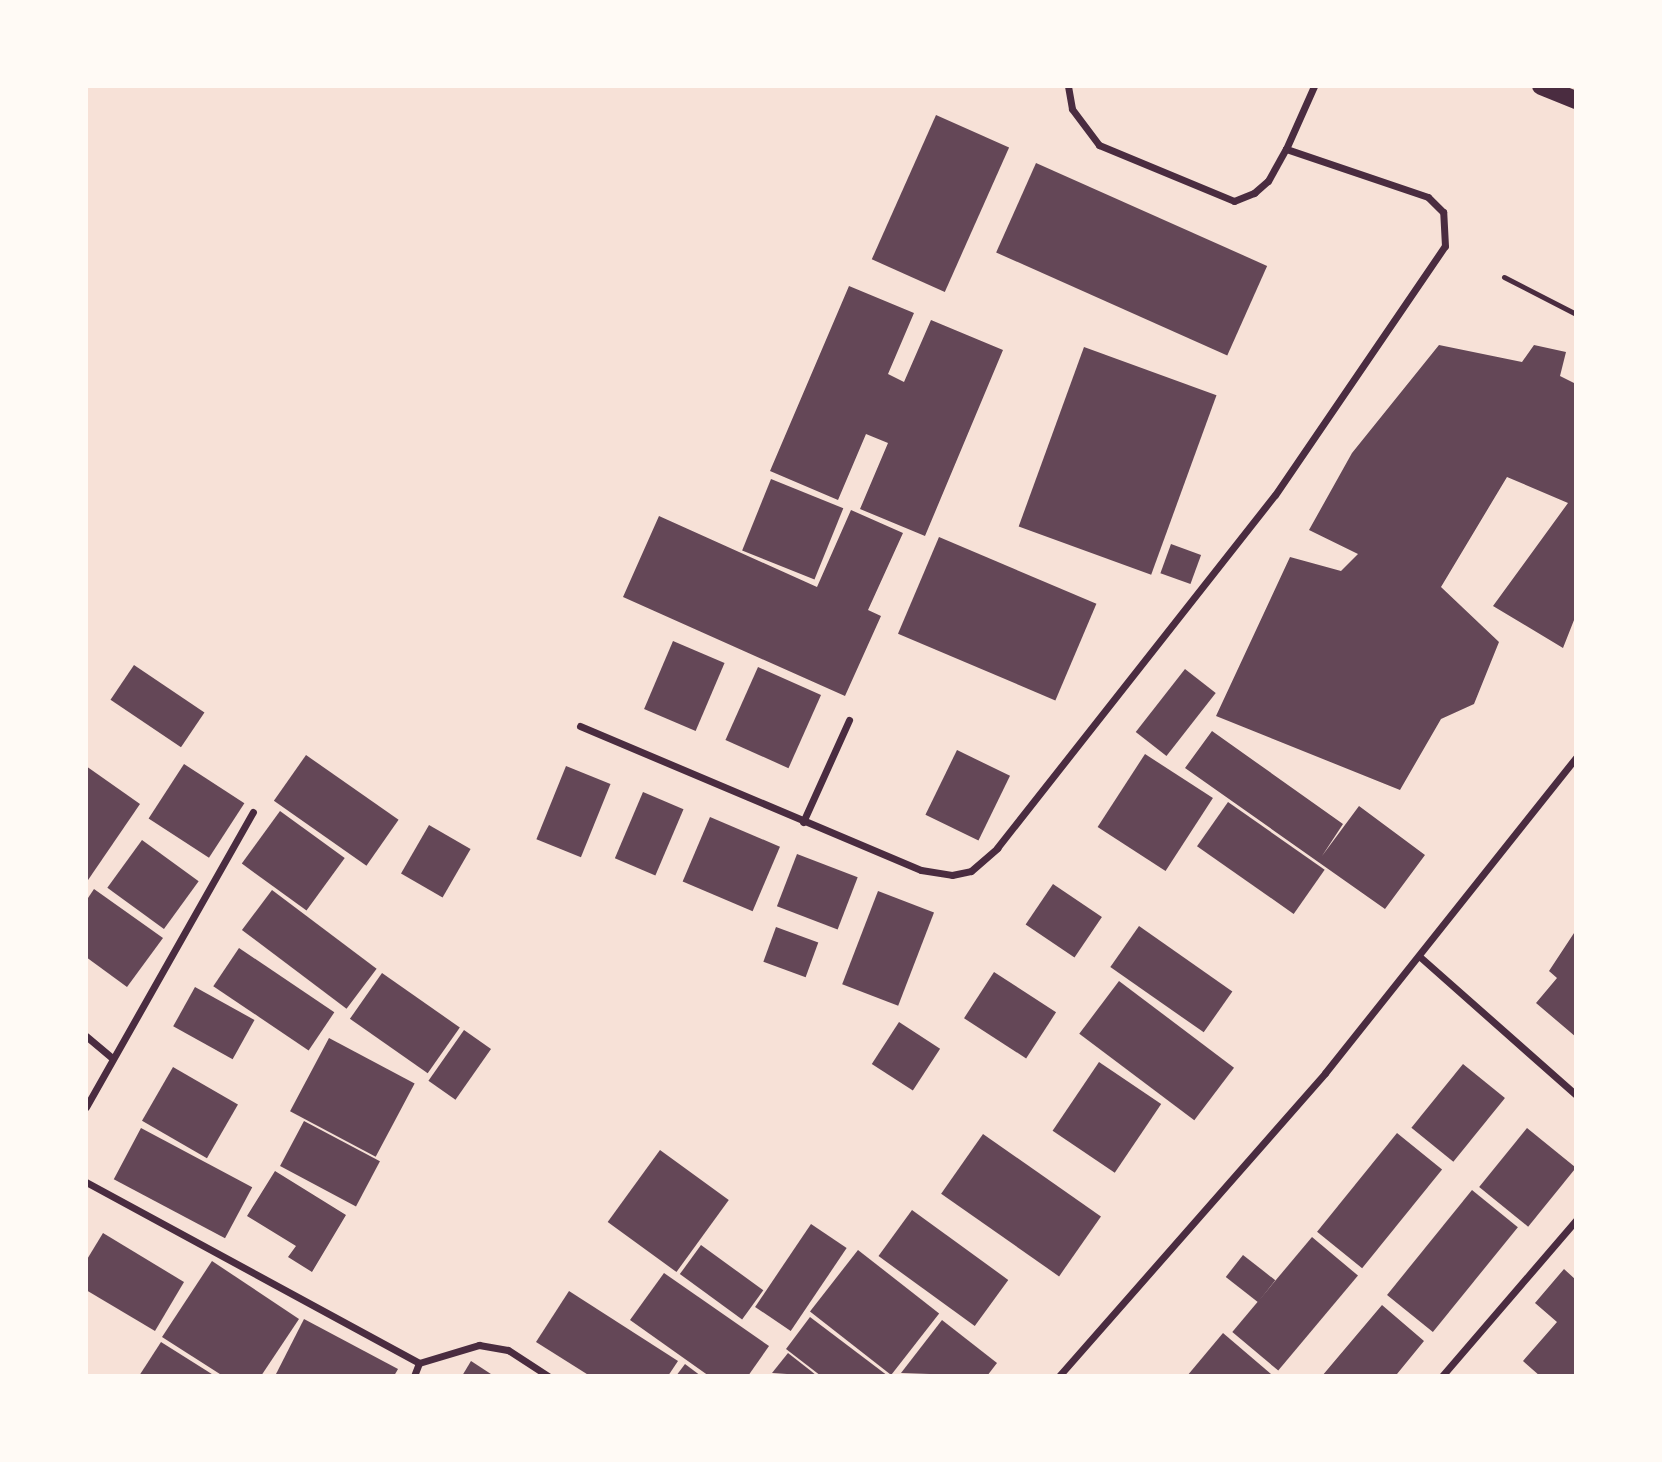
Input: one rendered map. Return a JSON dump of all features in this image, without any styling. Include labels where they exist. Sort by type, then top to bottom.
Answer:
[{"type":"main road","points":[[1541,86],[1576,100]]},
{"type":"street","points":[[1068,86],[1072,109],[1099,145],[1234,201],[1254,194],[1268,181],[1286,149],[1314,86]]},
{"type":"street","points":[[580,726],[921,870],[952,875],[971,871],[997,848],[1275,495],[1445,246],[1446,226],[1443,212],[1412,189],[1286,149]]},
{"type":"street","points":[[803,822],[849,720]]},
{"type":"street","points":[[1059,1376],[1325,1073],[1576,758]]},
{"type":"street","points":[[86,1107],[111,1057],[253,812]]},
{"type":"street","points":[[1419,956],[1576,1096]]},
{"type":"street","points":[[86,1036],[111,1057]]},
{"type":"street","points":[[86,1182],[419,1363],[479,1345],[508,1350],[548,1376]]},
{"type":"street","points":[[1442,1376],[1576,1220]]},
{"type":"street","points":[[414,1376],[419,1363]]},
{"type":"lane","points":[[1504,277],[1576,313]]},
{"type":"building","points":[[936,115],[1009,148],[945,292],[872,259]]},
{"type":"building","points":[[1036,163],[1267,266],[1227,355],[996,253]]},
{"type":"building","points":[[849,286],[914,313],[888,374],[904,382],[931,320],[1003,350],[925,536],[860,509],[888,443],[866,434],[838,500],[770,471]]},
{"type":"building","points":[[1439,345],[1522,362],[1534,345],[1566,352],[1560,376],[1576,384],[1576,615],[1563,648],[1493,606],[1568,503],[1507,477],[1441,587],[1499,642],[1474,704],[1441,719],[1400,790],[1216,716],[1290,557],[1341,571],[1358,554],[1309,530],[1352,453]]},
{"type":"building","points":[[1084,347],[1216,395],[1151,575],[1019,526]]},
{"type":"building","points":[[771,479],[843,508],[814,580],[742,550]]},
{"type":"building","points":[[851,510],[903,533],[868,610],[881,616],[845,696],[623,597],[659,516],[817,587]]},
{"type":"building","points":[[939,537],[1096,604],[1055,700],[898,634]]},
{"type":"building","points":[[1171,544],[1201,555],[1190,584],[1160,573]]},
{"type":"building","points":[[673,641],[725,663],[696,731],[644,709]]},
{"type":"building","points":[[134,665],[204,713],[181,747],[111,700]]},
{"type":"building","points":[[758,667],[821,695],[788,768],[725,740]]},
{"type":"building","points":[[1185,669],[1216,693],[1166,756],[1136,732]]},
{"type":"building","points":[[1212,731],[1343,824],[1322,856],[1359,806],[1425,855],[1385,909],[1185,768]]},
{"type":"building","points":[[957,750],[1010,776],[978,841],[925,815]]},
{"type":"building","points":[[1145,754],[1213,798],[1166,871],[1098,827]]},
{"type":"building","points":[[306,755],[399,820],[366,866],[274,801]]},
{"type":"building","points":[[184,764],[244,803],[209,858],[149,819]]},
{"type":"building","points":[[86,766],[140,804],[86,883]]},
{"type":"building","points":[[566,766],[611,784],[581,857],[536,839]]},
{"type":"building","points":[[643,792],[684,809],[655,875],[615,858]]},
{"type":"building","points":[[1228,802],[1325,870],[1294,914],[1197,846]]},
{"type":"building","points":[[280,811],[345,858],[307,911],[242,864]]},
{"type":"building","points":[[710,817],[780,847],[753,911],[683,881]]},
{"type":"building","points":[[429,825],[471,849],[443,897],[401,873]]},
{"type":"building","points":[[142,840],[199,881],[164,929],[107,888]]},
{"type":"building","points":[[797,854],[858,877],[838,930],[777,906]]},
{"type":"building","points":[[1053,884],[1102,917],[1075,958],[1026,925]]},
{"type":"building","points":[[94,889],[163,938],[127,987],[86,957],[86,901]]},
{"type":"building","points":[[272,890],[377,969],[347,1009],[242,930]]},
{"type":"building","points":[[878,891],[934,913],[898,1006],[842,984]]},
{"type":"building","points":[[1139,926],[1232,991],[1204,1032],[1110,967]]},
{"type":"building","points":[[776,927],[818,942],[806,977],[763,962]]},
{"type":"building","points":[[1576,930],[1576,1037],[1536,1003],[1557,978],[1549,971]]},
{"type":"building","points":[[239,948],[334,1012],[309,1050],[213,986]]},
{"type":"building","points":[[994,972],[1056,1012],[1026,1058],[964,1018]]},
{"type":"building","points":[[382,973],[460,1027],[428,1073],[350,1019]]},
{"type":"building","points":[[1119,981],[1234,1068],[1194,1120],[1079,1034]]},
{"type":"building","points":[[195,987],[254,1020],[233,1059],[173,1026]]},
{"type":"building","points":[[899,1022],[940,1049],[913,1091],[872,1064]]},
{"type":"building","points":[[464,1030],[491,1049],[455,1100],[428,1081]]},
{"type":"building","points":[[329,1038],[415,1084],[376,1157],[290,1111]]},
{"type":"building","points":[[1099,1062],[1161,1104],[1115,1173],[1053,1131]]},
{"type":"building","points":[[1463,1064],[1505,1098],[1453,1162],[1411,1128]]},
{"type":"building","points":[[173,1067],[238,1104],[207,1158],[142,1121]]},
{"type":"building","points":[[304,1121],[380,1161],[356,1206],[280,1166]]},
{"type":"building","points":[[141,1128],[252,1187],[225,1238],[114,1179]]},
{"type":"building","points":[[1527,1128],[1576,1168],[1528,1227],[1479,1187]]},
{"type":"building","points":[[1397,1133],[1442,1170],[1362,1268],[1317,1232]]},
{"type":"building","points":[[983,1134],[1101,1217],[1059,1276],[941,1194]]},
{"type":"building","points":[[660,1150],[729,1200],[676,1272],[608,1222]]},
{"type":"building","points":[[275,1171],[346,1215],[312,1272],[288,1257],[296,1246],[247,1216]]},
{"type":"building","points":[[1472,1190],[1518,1227],[1433,1332],[1387,1295]]},
{"type":"building","points":[[912,1210],[1008,1280],[975,1326],[878,1256]]},
{"type":"building","points":[[811,1224],[847,1248],[791,1331],[755,1307]]},
{"type":"building","points":[[103,1233],[184,1282],[155,1331],[86,1290],[86,1261]]},
{"type":"building","points":[[1312,1237],[1358,1276],[1278,1371],[1232,1332]]},
{"type":"building","points":[[701,1245],[763,1290],[742,1319],[680,1274]]},
{"type":"building","points":[[858,1250],[939,1313],[891,1375],[810,1311]]},
{"type":"building","points":[[1243,1255],[1275,1280],[1258,1302],[1226,1277]]},
{"type":"building","points":[[212,1261],[299,1319],[261,1376],[223,1376],[162,1337]]},
{"type":"building","points":[[1564,1269],[1576,1280],[1576,1376],[1540,1376],[1523,1361],[1557,1322],[1535,1303]]},
{"type":"building","points":[[664,1273],[769,1346],[748,1376],[709,1376],[630,1320]]},
{"type":"building","points":[[569,1291],[678,1361],[668,1376],[590,1376],[536,1342]]},
{"type":"building","points":[[1382,1305],[1424,1341],[1397,1374],[1400,1376],[1322,1376]]},
{"type":"building","points":[[810,1317],[888,1376],[821,1376],[786,1349]]},
{"type":"building","points":[[304,1319],[398,1369],[394,1376],[275,1376]]},
{"type":"building","points":[[942,1320],[997,1363],[987,1376],[901,1373]]},
{"type":"building","points":[[1223,1333],[1271,1374],[1270,1376],[1187,1376]]},
{"type":"building","points":[[161,1342],[215,1376],[139,1376]]},
{"type":"building","points":[[788,1353],[811,1371],[817,1376],[772,1373]]},
{"type":"building","points":[[471,1361],[494,1376],[462,1376]]},
{"type":"building","points":[[685,1364],[701,1376],[676,1376]]}]
